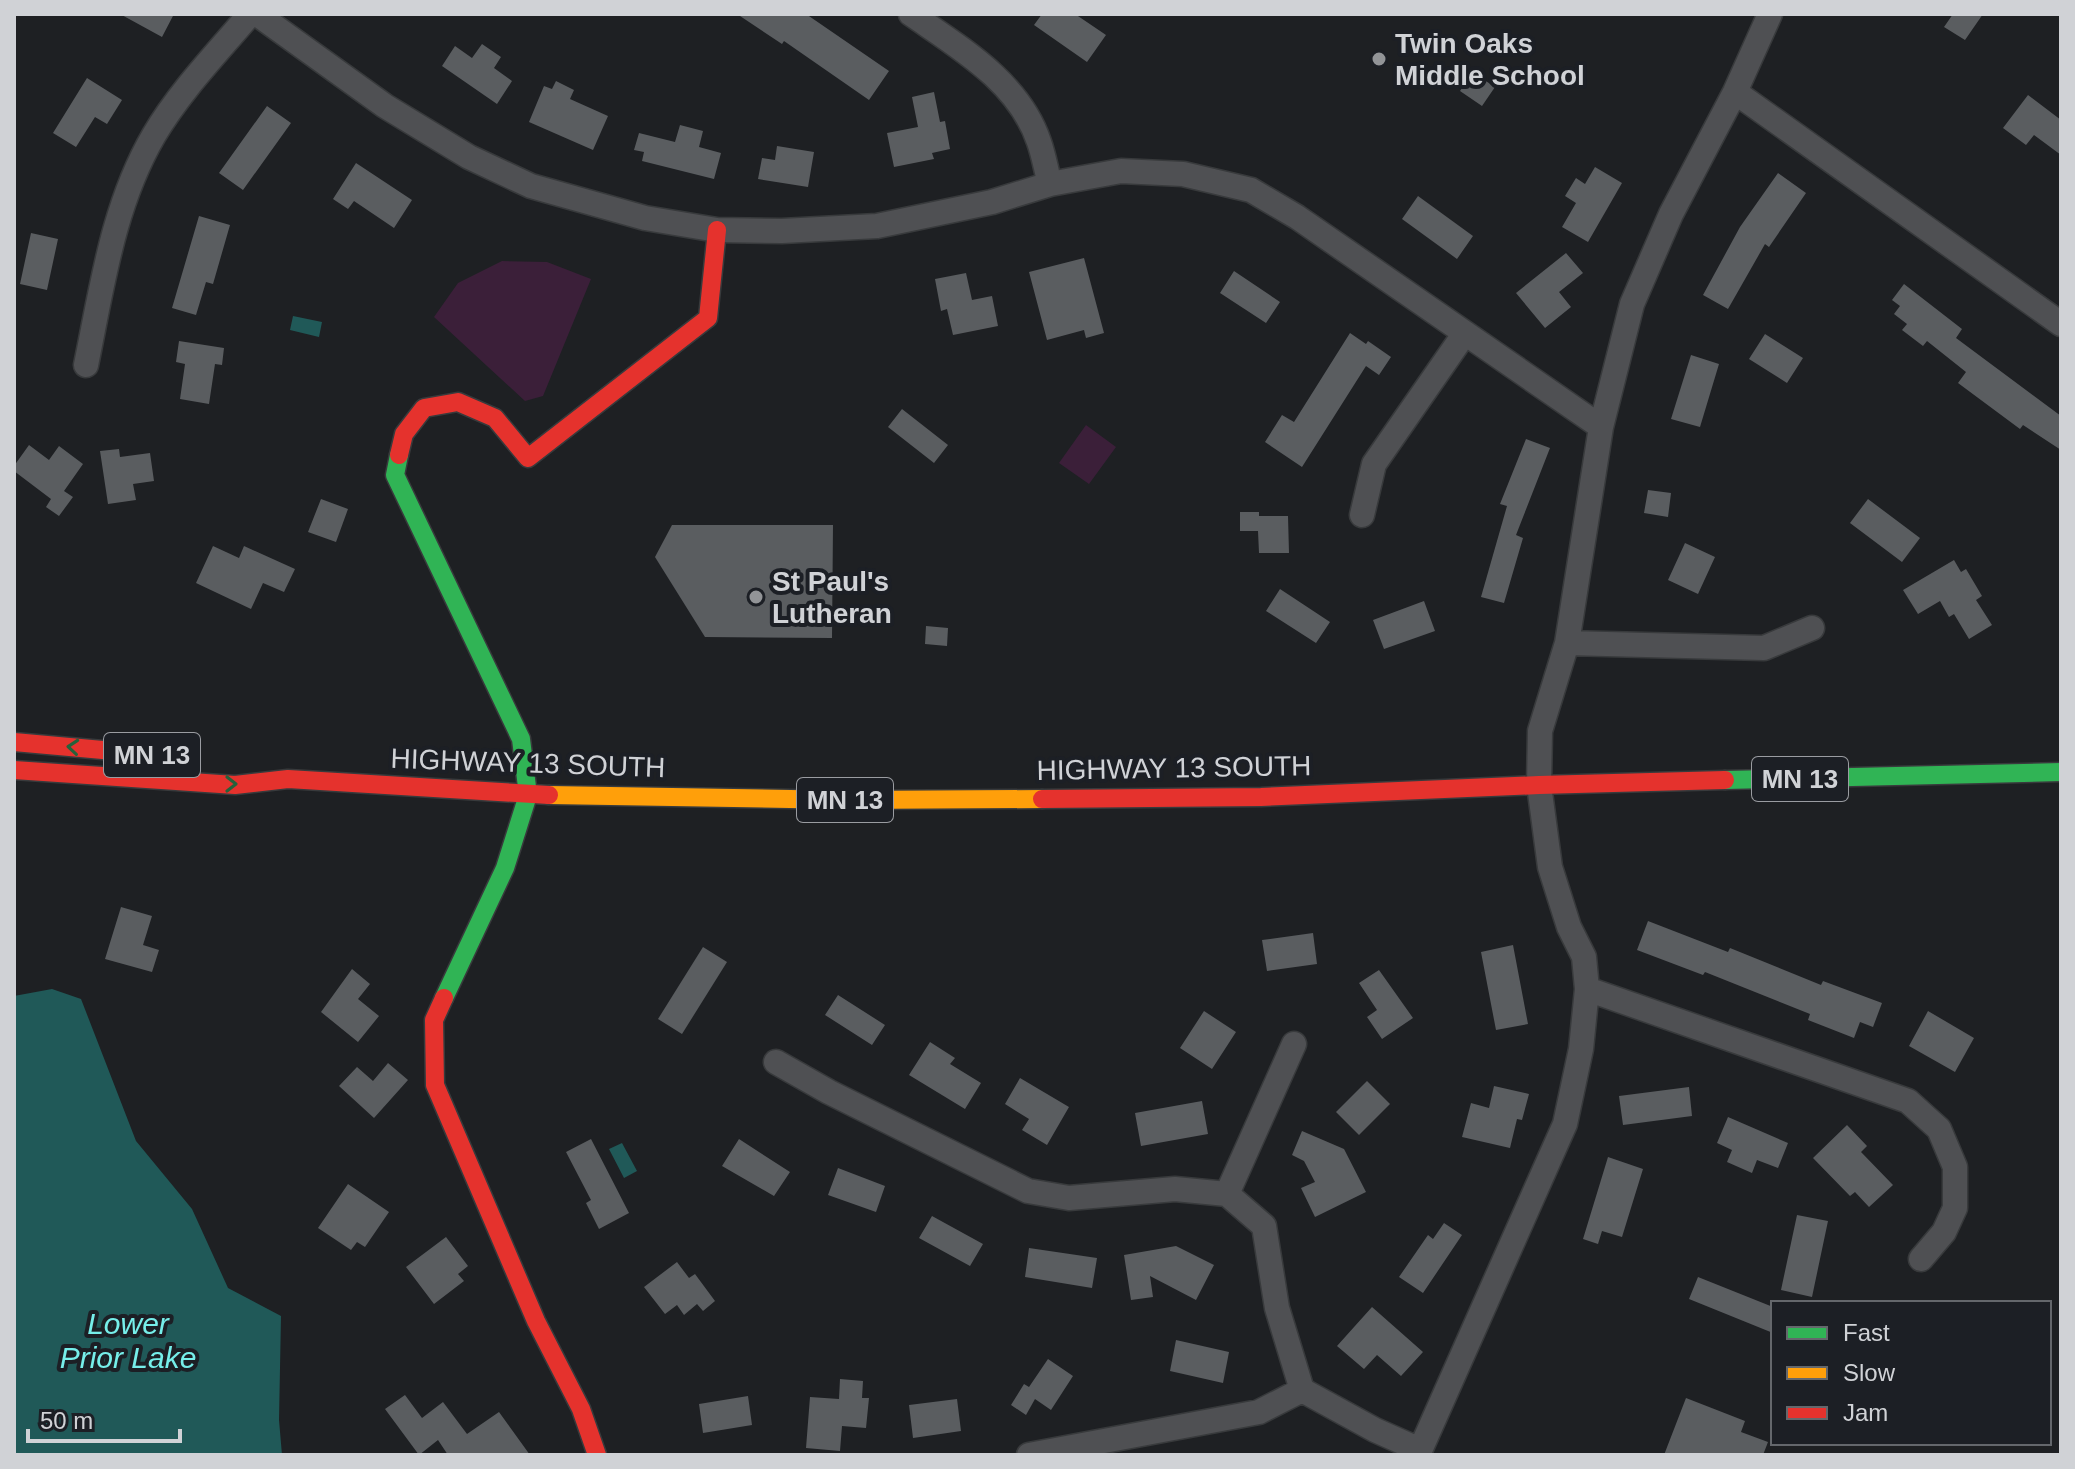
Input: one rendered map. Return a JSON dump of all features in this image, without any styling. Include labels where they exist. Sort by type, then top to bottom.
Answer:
[{"type":"main road","points":[[597,1455],[581,1409],[536,1321],[435,1085],[434,1020],[505,868],[528,795],[521,739],[395,475],[404,434],[424,408],[458,402],[495,418],[528,458],[708,318],[717,230]]},
{"type":"main road","name":"MN 13","points":[[14,742],[148,754]]},
{"type":"main road","name":"HIGHWAY 13 SOUTH","points":[[249,767],[288,779]]},
{"type":"main road","name":"HIGHWAY 13 SOUTH","points":[[14,770],[235,785],[288,779],[528,795],[846,800],[1229,797],[1539,785],[2061,772]]},
{"type":"street","points":[[86,365],[112,238],[135,172],[155,134],[181,97],[250,14]]},
{"type":"street","points":[[257,14],[385,106],[469,157],[531,186],[645,218],[717,230],[782,231],[877,226],[992,202],[1050,184],[1121,171],[1183,174],[1251,190],[1297,217],[1601,427]]},
{"type":"street","points":[[911,14],[975,59],[1011,91],[1039,140],[1050,184]]},
{"type":"street","points":[[776,1062],[829,1092],[1028,1191],[1069,1198],[1175,1189],[1227,1194],[1264,1226],[1277,1308],[1302,1390],[1419,1453],[1565,1124],[1581,1049],[1587,989],[1584,957],[1569,927],[1550,867],[1539,785],[1540,731],[1567,643],[1601,427],[1632,304],[1671,214],[1735,92],[1770,14]]},
{"type":"street","points":[[1735,92],[2061,324]]},
{"type":"street","points":[[1362,515],[1374,464],[1465,333]]},
{"type":"street","points":[[1567,643],[1764,648],[1812,628]]},
{"type":"street","points":[[1587,989],[1908,1101],[1939,1129],[1955,1167],[1955,1208],[1944,1232],[1921,1259]]},
{"type":"street","points":[[1227,1194],[1294,1044]]},
{"type":"street","points":[[1029,1455],[1259,1412],[1302,1390]]},
{"type":"shaded area","points":[[502,261],[547,262],[591,279],[543,396],[525,401],[434,317],[458,283]]},
{"type":"shaded area","points":[[1086,425],[1116,447],[1089,484],[1059,463]]},
{"type":"water","points":[[293,316],[322,322],[319,337],[290,330]]},
{"type":"water","name":"Lower Prior Lake","points":[[52,989],[81,999],[136,1141],[192,1209],[228,1288],[281,1316],[279,1420],[282,1455],[14,1455],[14,996]]},
{"type":"water","points":[[622,1143],[637,1171],[624,1178],[609,1149]]},
{"type":"building","points":[[120,14],[174,14],[162,37]]},
{"type":"building","points":[[737,14],[806,14],[889,71],[869,100],[784,41],[782,44]]},
{"type":"building","points":[[1042,14],[1075,14],[1106,35],[1087,62],[1034,25]]},
{"type":"building","points":[[1953,14],[1983,14],[1965,40],[1944,27]]},
{"type":"building","points":[[482,44],[501,57],[494,68],[512,81],[497,104],[442,66],[455,46],[472,58]]},
{"type":"building","points":[[1472,72],[1495,87],[1482,106],[1460,91]]},
{"type":"building","points":[[87,78],[122,100],[107,124],[95,117],[76,147],[53,133]]},
{"type":"building","points":[[556,81],[574,90],[570,99],[608,116],[593,150],[529,122],[544,86],[552,89]]},
{"type":"building","points":[[934,92],[940,122],[945,121],[950,149],[932,153],[934,159],[894,167],[887,133],[918,127],[912,97]]},
{"type":"building","points":[[2028,95],[2061,120],[2061,155],[2034,135],[2026,145],[2003,128]]},
{"type":"building","points":[[267,106],[291,123],[243,190],[219,173]]},
{"type":"building","points":[[680,125],[703,131],[699,147],[721,153],[714,179],[642,161],[644,152],[634,150],[639,133],[675,142]]},
{"type":"building","points":[[777,146],[814,152],[808,187],[758,179],[762,158],[775,160]]},
{"type":"building","points":[[356,163],[412,200],[394,228],[354,201],[348,209],[333,199]]},
{"type":"building","points":[[1595,167],[1622,183],[1588,242],[1562,227],[1576,203],[1565,196],[1576,178],[1585,184]]},
{"type":"building","points":[[1778,173],[1806,193],[1769,247],[1765,244],[1728,309],[1703,295],[1740,227]]},
{"type":"building","points":[[1418,196],[1473,236],[1457,259],[1402,219]]},
{"type":"building","points":[[199,216],[230,225],[213,284],[206,282],[196,315],[172,308]]},
{"type":"building","points":[[31,233],[58,239],[47,290],[20,284]]},
{"type":"building","points":[[1566,253],[1583,273],[1559,292],[1571,307],[1545,328],[1516,293]]},
{"type":"building","points":[[1084,258],[1104,333],[1086,338],[1084,330],[1047,340],[1029,272]]},
{"type":"building","points":[[1234,271],[1280,302],[1266,323],[1220,293]]},
{"type":"building","points":[[966,273],[972,300],[992,296],[998,326],[953,335],[947,309],[941,311],[935,279]]},
{"type":"building","points":[[1904,284],[1962,329],[1956,338],[2061,416],[2061,450],[2023,425],[2020,429],[1958,383],[1966,372],[1927,341],[1923,346],[1902,330],[1907,324],[1894,314],[1900,306],[1892,300]]},
{"type":"building","points":[[1350,333],[1391,357],[1379,375],[1366,366],[1302,467],[1265,442],[1282,415],[1294,422]]},
{"type":"building","points":[[1765,334],[1803,358],[1787,383],[1749,359]]},
{"type":"building","points":[[179,341],[224,348],[222,365],[215,364],[209,404],[180,399],[185,364],[176,362]]},
{"type":"building","points":[[1691,355],[1719,364],[1700,427],[1671,419]]},
{"type":"building","points":[[902,409],[948,445],[934,463],[888,427]]},
{"type":"building","points":[[1526,439],[1550,448],[1516,535],[1523,538],[1504,603],[1481,597],[1507,506],[1500,504]]},
{"type":"building","points":[[29,445],[49,460],[59,446],[83,464],[64,491],[73,497],[59,516],[46,507],[51,499],[14,471],[14,466]]},
{"type":"building","points":[[119,449],[120,457],[150,453],[154,481],[133,484],[136,500],[108,504],[100,451]]},
{"type":"building","points":[[1648,490],[1671,493],[1668,517],[1644,513]]},
{"type":"building","points":[[321,499],[348,509],[336,542],[308,532]]},
{"type":"building","points":[[1868,499],[1920,538],[1902,562],[1850,523]]},
{"type":"building","points":[[1240,512],[1259,512],[1259,516],[1288,516],[1289,553],[1259,553],[1258,531],[1240,531]]},
{"type":"building","name":"St Paul's Lutheran","points":[[672,525],[833,525],[832,638],[705,637],[655,557]]},
{"type":"building","points":[[1685,543],[1715,557],[1698,594],[1668,580]]},
{"type":"building","points":[[213,546],[239,558],[244,546],[295,569],[284,592],[263,583],[251,609],[196,583]]},
{"type":"building","points":[[1954,560],[1961,572],[1966,569],[1982,596],[1976,600],[1992,625],[1969,639],[1954,614],[1949,617],[1940,601],[1918,614],[1903,590]]},
{"type":"building","points":[[1280,589],[1330,622],[1316,643],[1266,611]]},
{"type":"building","points":[[1424,601],[1435,631],[1384,649],[1373,620]]},
{"type":"building","points":[[926,626],[948,628],[947,646],[925,644]]},
{"type":"building","points":[[121,907],[152,916],[143,945],[159,950],[152,972],[105,959]]},
{"type":"building","points":[[1648,921],[1728,952],[1730,948],[1821,985],[1823,981],[1882,1003],[1873,1027],[1860,1022],[1854,1038],[1808,1020],[1810,1014],[1705,972],[1703,975],[1637,950]]},
{"type":"building","points":[[1313,933],[1317,964],[1267,971],[1262,940]]},
{"type":"building","points":[[1513,945],[1528,1024],[1496,1030],[1481,952]]},
{"type":"building","points":[[703,947],[727,962],[682,1034],[658,1019]]},
{"type":"building","points":[[352,969],[370,984],[358,999],[379,1016],[358,1042],[321,1012]]},
{"type":"building","points":[[1379,970],[1413,1018],[1382,1039],[1367,1017],[1377,1010],[1359,983]]},
{"type":"building","points":[[838,995],[885,1025],[872,1045],[825,1015]]},
{"type":"building","points":[[1204,1011],[1236,1032],[1212,1069],[1180,1048]]},
{"type":"building","points":[[1928,1011],[1974,1038],[1955,1072],[1909,1046]]},
{"type":"building","points":[[930,1042],[955,1058],[950,1064],[981,1083],[965,1109],[909,1075]]},
{"type":"building","points":[[388,1063],[408,1080],[374,1118],[339,1086],[357,1067],[373,1081]]},
{"type":"building","points":[[1020,1078],[1069,1107],[1047,1145],[1022,1130],[1029,1119],[1005,1104]]},
{"type":"building","points":[[1367,1081],[1390,1104],[1359,1135],[1336,1112]]},
{"type":"building","points":[[1494,1086],[1529,1094],[1522,1120],[1517,1119],[1510,1148],[1462,1137],[1471,1103],[1489,1108]]},
{"type":"building","points":[[1689,1087],[1692,1116],[1623,1125],[1619,1096]]},
{"type":"building","points":[[1202,1101],[1208,1134],[1141,1146],[1135,1113]]},
{"type":"building","points":[[1728,1117],[1788,1143],[1778,1168],[1757,1160],[1752,1173],[1727,1162],[1732,1150],[1717,1143]]},
{"type":"building","points":[[1847,1125],[1867,1146],[1861,1152],[1893,1185],[1869,1207],[1855,1192],[1850,1196],[1813,1158]]},
{"type":"building","points":[[1302,1131],[1344,1149],[1366,1192],[1315,1217],[1301,1188],[1315,1182],[1304,1161],[1292,1155]]},
{"type":"building","points":[[591,1139],[629,1213],[599,1229],[586,1203],[591,1200],[566,1152]]},
{"type":"building","points":[[739,1139],[790,1172],[774,1196],[722,1166]]},
{"type":"building","points":[[1608,1157],[1643,1169],[1622,1237],[1602,1231],[1598,1244],[1583,1239]]},
{"type":"building","points":[[838,1168],[885,1186],[876,1212],[828,1195]]},
{"type":"building","points":[[348,1184],[389,1212],[365,1247],[357,1242],[351,1250],[318,1228]]},
{"type":"building","points":[[1797,1215],[1828,1221],[1812,1297],[1781,1290]]},
{"type":"building","points":[[932,1216],[983,1244],[970,1266],[919,1238]]},
{"type":"building","points":[[1444,1223],[1462,1235],[1423,1293],[1399,1277],[1428,1235],[1433,1239]]},
{"type":"building","points":[[446,1237],[468,1266],[458,1274],[464,1281],[434,1304],[406,1267]]},
{"type":"building","points":[[1176,1246],[1214,1265],[1196,1300],[1150,1276],[1153,1297],[1131,1300],[1124,1255]]},
{"type":"building","points":[[1029,1248],[1097,1258],[1092,1288],[1025,1277]]},
{"type":"building","points":[[677,1262],[689,1278],[695,1274],[715,1301],[703,1311],[697,1304],[684,1315],[677,1305],[665,1314],[644,1287]]},
{"type":"building","points":[[1698,1277],[1771,1306],[1771,1332],[1689,1299]]},
{"type":"building","points":[[1372,1307],[1423,1352],[1401,1376],[1377,1355],[1364,1369],[1337,1346]]},
{"type":"building","points":[[1176,1340],[1229,1352],[1223,1383],[1170,1371]]},
{"type":"building","points":[[1048,1359],[1073,1376],[1051,1410],[1035,1399],[1026,1415],[1011,1405],[1024,1384],[1029,1387]]},
{"type":"building","points":[[840,1379],[863,1381],[862,1398],[869,1398],[866,1428],[842,1426],[840,1451],[806,1448],[810,1397],[839,1399]]},
{"type":"building","points":[[405,1395],[422,1418],[443,1402],[467,1434],[499,1412],[530,1455],[448,1455],[438,1440],[419,1455],[385,1409]]},
{"type":"building","points":[[748,1396],[752,1425],[703,1433],[699,1404]]},
{"type":"building","points":[[1686,1398],[1745,1421],[1741,1432],[1768,1442],[1763,1455],[1664,1455]]},
{"type":"building","points":[[957,1399],[961,1431],[913,1438],[909,1405]]},
{"type":"traffic: fast","points":[[399,455],[395,475],[521,739],[528,795],[505,868],[444,998]]},
{"type":"traffic: fast","points":[[1725,780],[2061,772]]},
{"type":"traffic: slow","points":[[549,795],[846,800],[1042,799]]},
{"type":"traffic: jam","points":[[399,455],[404,434],[424,408],[458,402],[495,418],[528,458],[708,318],[717,230]]},
{"type":"traffic: jam","points":[[14,742],[136,753]]},
{"type":"traffic: jam","points":[[14,770],[235,785],[288,779],[549,795]]},
{"type":"traffic: jam","points":[[1042,799],[1261,797],[1725,780]]},
{"type":"traffic: jam","points":[[444,998],[434,1020],[435,1085],[536,1321],[581,1409],[597,1455]]},
{"type":"place","name":"Twin Oaks Middle School","points":[[1379,59]]},
{"type":"place","name":"St Paul's Lutheran","points":[[756,597]]}]
